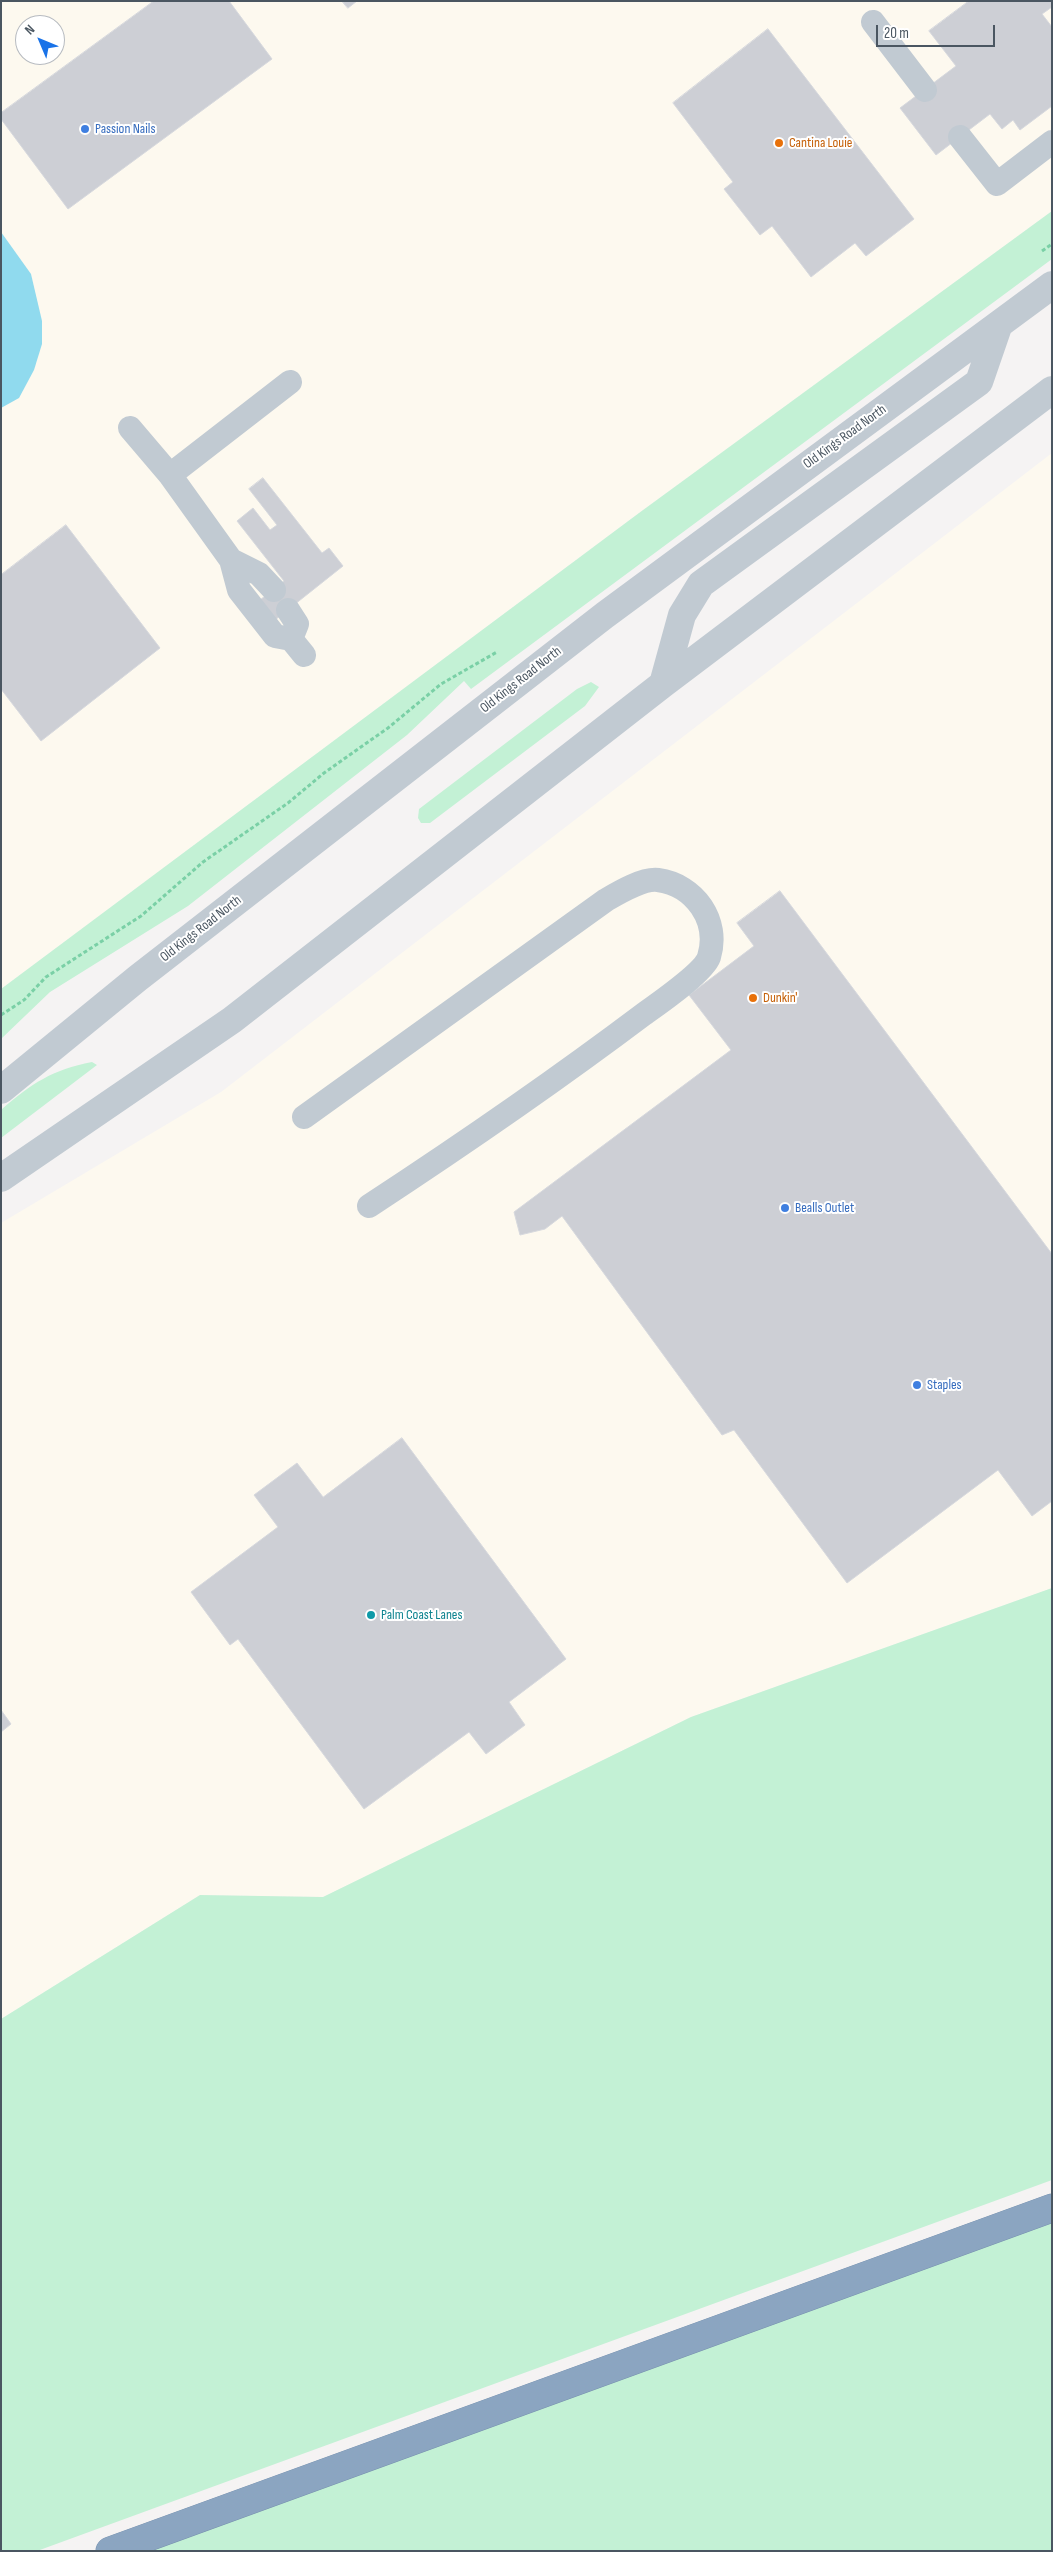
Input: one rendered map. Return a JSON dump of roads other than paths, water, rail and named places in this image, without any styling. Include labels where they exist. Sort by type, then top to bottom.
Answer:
[{"type":"highway","points":[[110,2551],[1052,2208]]},
{"type":"street","name":"Old Kings Road North","points":[[1,1090],[138,978],[605,614],[1052,285]]},
{"type":"street","points":[[663,684],[682,615],[701,584],[979,382],[999,324]]},
{"type":"street","points":[[1,1178],[232,1020],[663,684],[1052,390]]},
{"type":"lane","points":[[873,22],[925,90]]},
{"type":"lane","points":[[960,137],[997,184],[1052,142]]},
{"type":"lane","points":[[170,475],[290,382]]},
{"type":"lane","points":[[130,428],[170,475],[231,560],[239,590],[275,636],[297,647],[297,624],[288,610]]},
{"type":"lane","points":[[231,560],[259,574],[274,590]]},
{"type":"lane","points":[[304,1117],[606,900],[632,886],[656,879],[691,894],[702,907],[709,923],[712,938],[709,959],[690,979],[577,1064],[463,1144],[369,1206]]},
{"type":"water","points":[[1,232],[31,274],[42,321],[42,344],[34,370],[19,398],[1,408]]},
{"type":"place","name":"Passion Nails","points":[[85,129]]},
{"type":"place","name":"Cantina Louie","points":[[779,143]]},
{"type":"place","name":"Dunkin'","points":[[753,998]]},
{"type":"place","name":"Bealls Outlet","points":[[785,1208]]},
{"type":"place","name":"Staples","points":[[917,1385]]},
{"type":"place","name":"Palm Coast Lanes","points":[[371,1615]]}]
